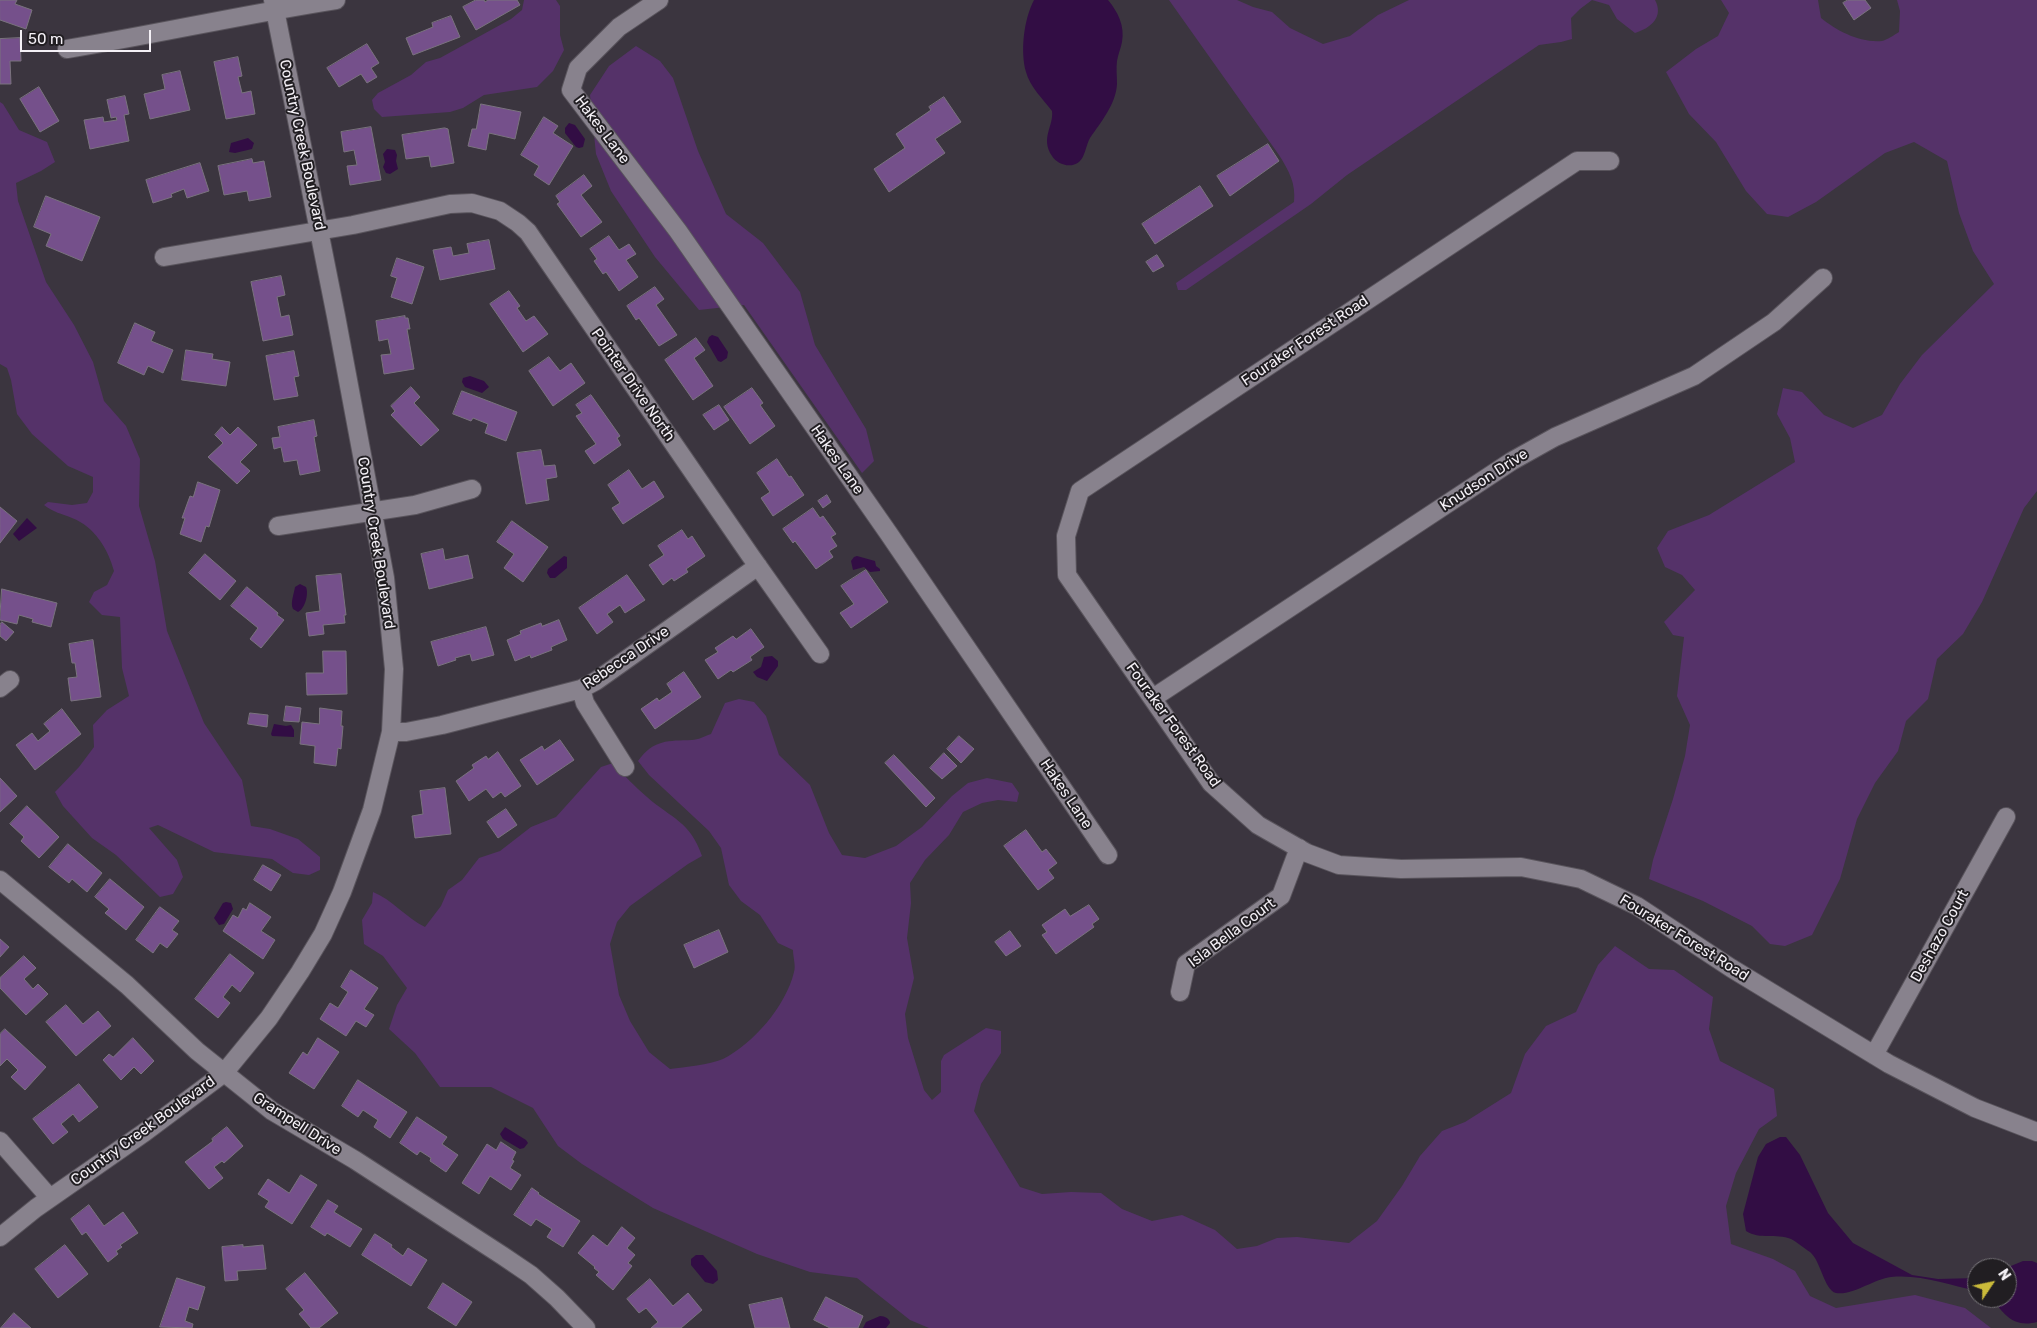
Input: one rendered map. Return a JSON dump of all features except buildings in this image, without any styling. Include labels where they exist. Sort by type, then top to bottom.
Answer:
[{"type":"street","points":[[67,49],[125,39],[274,5],[336,0]]},
{"type":"street","name":"Hakes Lane","points":[[659,0],[619,27],[578,68],[571,90],[678,231],[890,534],[1108,855]]},
{"type":"street","name":"Country Creek Boulevard","points":[[0,1237],[50,1198],[181,1106],[224,1072],[269,1018],[323,934],[354,861],[372,810],[391,732],[394,669],[385,578],[274,5]]},
{"type":"street","name":"Fouraker Forest Road","points":[[1610,161],[1577,160],[1080,491],[1066,536],[1068,575],[1211,783],[1258,826],[1298,848],[1339,865],[1400,869],[1521,867],[1581,879],[1637,906],[1731,968],[1874,1055],[1975,1108],[2037,1132]]},
{"type":"street","name":"Pointer Drive North","points":[[164,257],[353,225],[450,204],[472,203],[500,211],[528,232],[820,654]]},
{"type":"street","name":"Knudson Drive","points":[[1152,698],[1512,460],[1555,437],[1694,376],[1774,322],[1824,278]]},
{"type":"street","points":[[278,526],[415,505],[472,489]]},
{"type":"street","name":"Rebecca Drive","points":[[391,732],[406,732],[442,725],[581,689],[596,681],[758,566]]},
{"type":"street","points":[[581,689],[585,703],[625,767]]},
{"type":"street","name":"Deshazo Court","points":[[1874,1055],[2006,817]]},
{"type":"street","name":"Isla Bella Court","points":[[1180,992],[1186,964],[1281,896],[1298,848]]},
{"type":"street","name":"Grampell Drive","points":[[0,880],[127,985],[197,1051],[272,1110],[355,1160],[517,1265],[558,1298],[586,1328]]},
{"type":"street","points":[[0,1141],[50,1198]]},
{"type":"shaded area","points":[[524,0],[556,0],[560,6],[560,35],[564,50],[553,71],[537,87],[484,95],[463,108],[450,112],[382,117],[374,109],[372,100],[378,93],[411,75],[426,62],[440,58],[511,19],[522,10]]},
{"type":"shaded area","points":[[1034,0],[1108,0],[1118,14],[1122,25],[1123,36],[1117,61],[1117,84],[1114,99],[1090,138],[1081,160],[1072,165],[1064,165],[1057,161],[1049,150],[1047,138],[1052,111],[1034,88],[1024,64],[1025,26]]},
{"type":"shaded area","points":[[1169,0],[1237,0],[1272,12],[1290,28],[1323,44],[1350,36],[1378,15],[1409,0],[1592,0],[1571,18],[1572,39],[1539,45],[1347,175],[1311,204],[1186,290],[1178,290],[1176,283],[1294,202],[1294,189],[1291,177],[1279,155]]},
{"type":"shaded area","points":[[1592,0],[1655,0],[1658,12],[1657,17],[1651,25],[1635,33],[1617,19],[1609,5]]},
{"type":"shaded area","points":[[1721,0],[1818,0],[1821,18],[1827,23],[1857,38],[1882,41],[1899,32],[1900,11],[1897,0],[2037,0],[2037,491],[2024,508],[1982,602],[1963,634],[1937,659],[1928,699],[1906,721],[1898,751],[1875,783],[1857,819],[1840,879],[1812,935],[1785,946],[1770,944],[1752,926],[1703,901],[1649,879],[1685,756],[1690,725],[1677,696],[1684,637],[1673,635],[1664,622],[1695,590],[1682,575],[1665,567],[1657,548],[1668,531],[1709,515],[1795,462],[1790,438],[1777,414],[1783,388],[1802,392],[1824,415],[1853,428],[1882,415],[1900,384],[1922,355],[1994,284],[1973,251],[1959,213],[1947,161],[1914,142],[1885,153],[1816,202],[1788,217],[1767,214],[1746,191],[1716,142],[1689,114],[1666,72],[1696,49],[1718,36],[1729,13]]},
{"type":"shaded area","points":[[636,46],[660,61],[673,78],[698,151],[726,214],[763,243],[800,292],[815,345],[866,429],[874,461],[862,473],[744,305],[699,310],[655,257],[611,191],[596,154],[590,95],[609,66]]},
{"type":"shaded area","points":[[0,102],[19,130],[47,142],[55,162],[16,183],[18,201],[46,282],[74,325],[93,362],[104,401],[126,426],[140,459],[139,506],[155,561],[167,631],[204,723],[242,780],[251,826],[270,829],[298,839],[320,857],[320,870],[309,875],[293,873],[272,859],[214,852],[158,825],[149,828],[177,860],[183,877],[173,894],[160,897],[116,855],[92,838],[63,806],[55,792],[79,767],[94,747],[93,725],[107,710],[129,696],[122,668],[120,617],[102,615],[89,602],[94,592],[107,585],[114,571],[108,555],[94,533],[87,527],[44,505],[48,502],[72,505],[87,503],[93,492],[93,477],[68,466],[32,434],[17,414],[7,368],[0,364]]},
{"type":"shaded area","points":[[569,123],[575,125],[585,139],[583,147],[576,147],[565,133],[565,128]]},
{"type":"shaded area","points":[[248,138],[254,143],[252,149],[235,153],[229,152],[231,143]]},
{"type":"shaded area","points":[[387,149],[395,150],[397,155],[398,169],[390,174],[386,173],[383,167],[385,162],[383,154]]},
{"type":"shaded area","points":[[712,335],[718,337],[728,352],[727,358],[721,362],[718,361],[707,342]]},
{"type":"shaded area","points":[[470,376],[484,381],[489,387],[482,393],[465,387],[462,382],[463,378]]},
{"type":"shaded area","points":[[27,518],[37,528],[19,541],[13,534]]},
{"type":"shaded area","points":[[564,556],[567,557],[567,568],[555,578],[550,578],[547,573],[548,569]]},
{"type":"shaded area","points":[[857,556],[875,561],[880,571],[870,572],[864,567],[853,570],[851,561]]},
{"type":"shaded area","points":[[300,584],[306,587],[307,593],[306,601],[298,612],[293,609],[292,601],[295,587]]},
{"type":"shaded area","points":[[772,656],[778,661],[778,666],[767,681],[757,677],[753,672],[761,667],[764,657]]},
{"type":"shaded area","points":[[739,699],[754,702],[766,716],[779,755],[810,785],[829,833],[842,855],[865,858],[896,846],[922,827],[952,796],[968,783],[987,778],[1012,783],[1019,793],[1017,802],[998,800],[982,803],[963,812],[949,835],[925,860],[910,883],[911,903],[907,938],[914,978],[905,1014],[908,1038],[924,1090],[932,1100],[941,1092],[941,1061],[944,1055],[986,1028],[1001,1031],[1001,1053],[981,1084],[974,1111],[1020,1187],[1042,1194],[1071,1192],[1101,1193],[1122,1209],[1152,1221],[1182,1215],[1215,1230],[1237,1249],[1257,1246],[1277,1238],[1297,1237],[1349,1243],[1377,1221],[1402,1186],[1420,1156],[1442,1131],[1465,1122],[1511,1093],[1525,1054],[1546,1026],[1576,1012],[1598,965],[1615,946],[1649,969],[1674,970],[1713,997],[1709,1029],[1720,1061],[1774,1089],[1777,1116],[1759,1129],[1736,1173],[1726,1206],[1731,1244],[1773,1259],[1795,1271],[1810,1296],[1836,1308],[1915,1295],[1965,1308],[1991,1328],[929,1328],[910,1320],[857,1278],[810,1272],[757,1254],[653,1208],[582,1164],[558,1146],[533,1108],[491,1087],[440,1087],[415,1053],[389,1029],[397,1005],[407,988],[383,956],[364,944],[362,920],[372,903],[373,892],[425,927],[441,906],[448,890],[462,880],[479,858],[500,851],[531,827],[556,817],[601,767],[613,763],[642,793],[686,828],[692,835],[702,856],[630,906],[617,922],[610,944],[619,995],[630,1021],[649,1052],[670,1069],[723,1059],[746,1044],[776,1011],[790,985],[794,972],[793,950],[778,943],[760,915],[741,901],[729,885],[721,848],[709,831],[649,775],[638,761],[656,745],[699,739],[711,734],[725,703]]},
{"type":"shaded area","points":[[274,724],[291,725],[294,730],[294,737],[272,736]]},
{"type":"shaded area","points":[[223,903],[231,903],[233,909],[224,924],[219,925],[214,918]]},
{"type":"shaded area","points":[[505,1127],[526,1140],[528,1143],[524,1148],[520,1149],[503,1139],[500,1134]]},
{"type":"shaded area","points":[[1780,1137],[1786,1137],[1800,1155],[1828,1213],[1853,1243],[1912,1275],[1938,1279],[1967,1278],[1967,1289],[1902,1276],[1884,1278],[1856,1290],[1836,1293],[1828,1287],[1814,1256],[1798,1243],[1785,1237],[1762,1236],[1746,1231],[1743,1214],[1758,1157],[1766,1144]]},
{"type":"shaded area","points":[[696,1255],[703,1255],[717,1271],[718,1280],[713,1284],[705,1282],[691,1265],[691,1259]]},
{"type":"shaded area","points":[[2023,1261],[2037,1263],[2037,1322],[2016,1322],[2005,1315],[2000,1308],[2017,1308],[2017,1263]]},
{"type":"shaded area","points":[[880,1316],[889,1320],[890,1323],[886,1328],[863,1328],[866,1322]]}]
